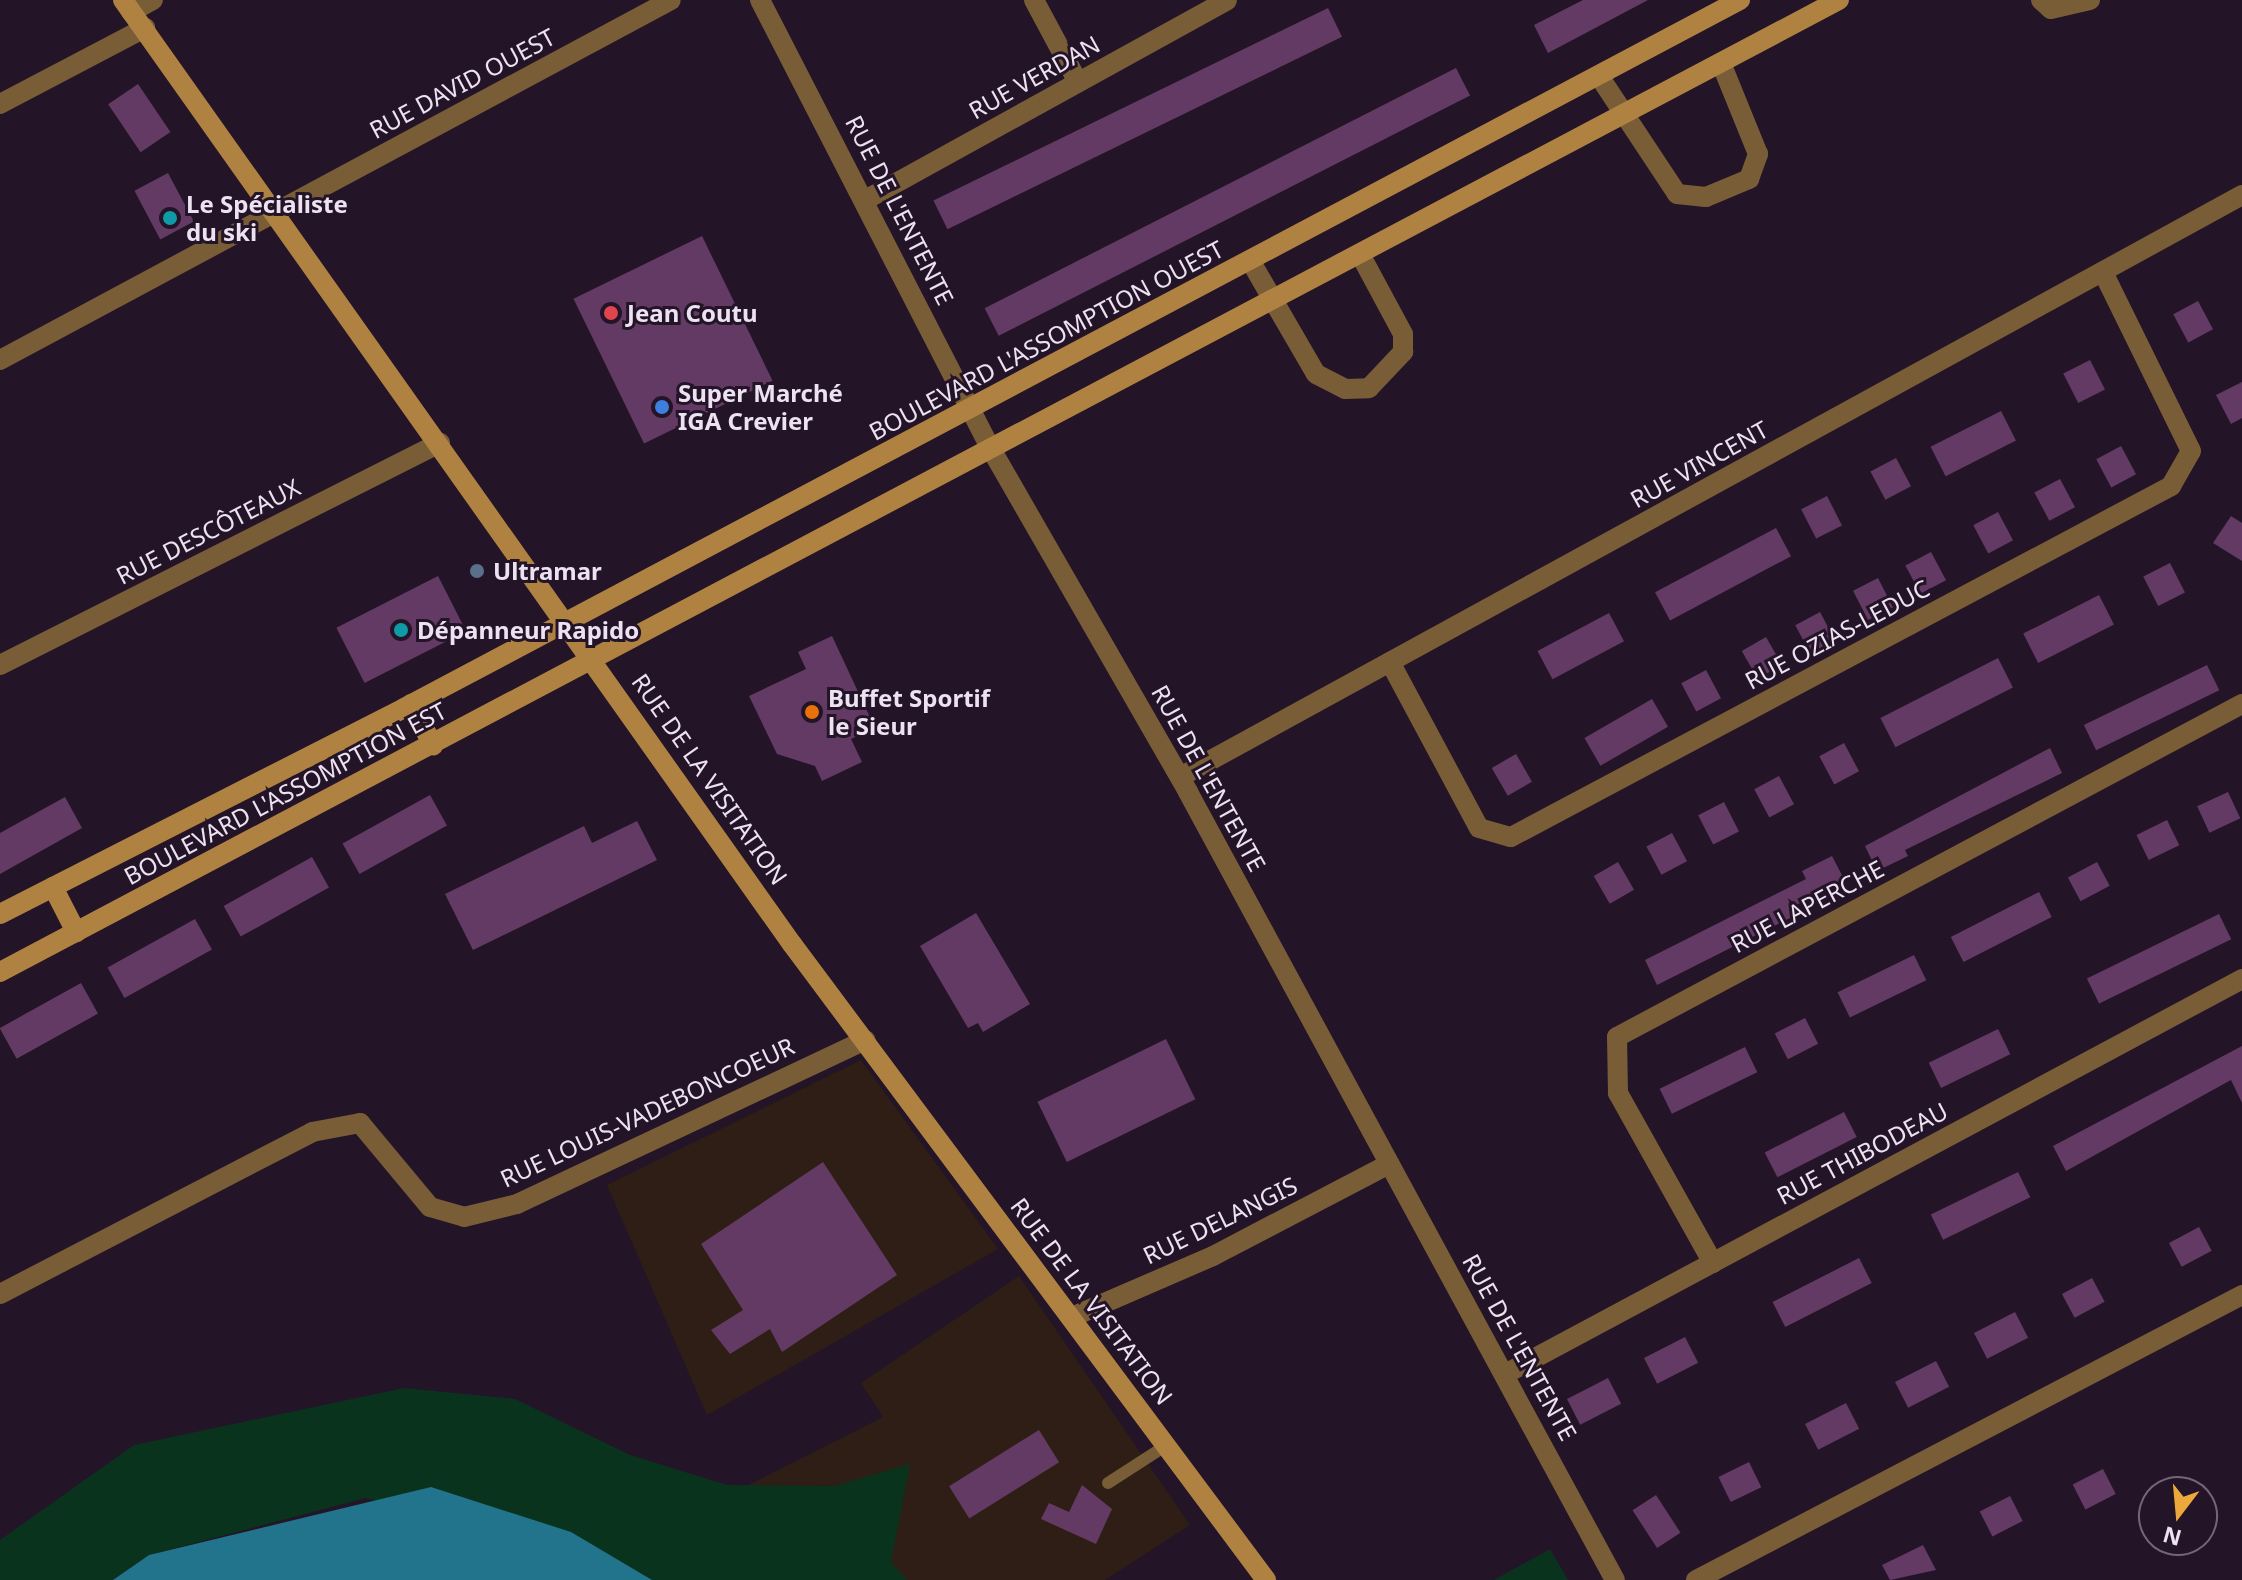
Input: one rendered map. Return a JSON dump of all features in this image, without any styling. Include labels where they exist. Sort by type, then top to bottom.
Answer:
[{"type":"street","points":[[127,6],[153,0]]},
{"type":"street","name":"RUE DAVID OUEST","points":[[0,360],[671,0]]},
{"type":"street","name":"RUE DE L'ENTENTE","points":[[760,0],[867,199],[991,450],[1180,777],[1389,1164],[1507,1373],[1615,1580]]},
{"type":"street","points":[[1034,0],[1078,82]]},
{"type":"street","name":"RUE VERDAN","points":[[867,199],[1227,0]]},
{"type":"street","name":"BOULEVARD L'ASSOMPTION OUEST","points":[[567,619],[971,410],[1740,0]]},
{"type":"street","points":[[595,660],[1839,0]]},
{"type":"street","points":[[2041,0],[2051,9],[2090,0]]},
{"type":"street","name":"RUE DE LA VISITATION","points":[[127,6],[865,1040],[1266,1580]]},
{"type":"street","points":[[0,104],[145,28]]},
{"type":"street","points":[[1599,76],[1621,116],[1677,194],[1706,197],[1737,188],[1758,154],[1721,63]]},
{"type":"street","name":"RUE VINCENT","points":[[1180,777],[2242,195]]},
{"type":"street","name":"BOULEVARD L'ASSOMPTION OUEST","points":[[1251,262],[1316,374],[1345,389],[1369,388],[1403,352],[1403,334],[1360,254]]},
{"type":"street","name":"RUE OZIAS-LEDUC","points":[[1390,662],[1479,828],[1511,837],[2171,486],[2191,451],[2103,272]]},
{"type":"street","name":"RUE DESCÔTEAUX","points":[[0,665],[440,443]]},
{"type":"street","name":"BOULEVARD L'ASSOMPTION EST","points":[[0,914],[411,704],[567,619]]},
{"type":"street","name":"BOULEVARD L'ASSOMPTION EST","points":[[0,972],[595,660]]},
{"type":"street","points":[[411,704],[433,745]]},
{"type":"street","name":"RUE LAPERCHE","points":[[1713,1263],[1618,1093],[1617,1037],[2242,704]]},
{"type":"street","points":[[53,887],[76,932]]},
{"type":"street","name":"RUE THIBODEAU","points":[[1507,1373],[2242,979]]},
{"type":"street","name":"RUE LOUIS-VADEBONCOEUR","points":[[0,1294],[312,1132],[360,1123],[430,1207],[464,1217],[517,1204],[865,1040]]},
{"type":"street","name":"RUE DELANGIS","points":[[1072,1317],[1213,1256],[1389,1164]]},
{"type":"street","points":[[1696,1580],[2242,1295]]},
{"type":"lane","points":[[1108,1483],[1167,1445]]},
{"type":"shaded area","points":[[861,1060],[998,1249],[707,1415],[607,1185]]},
{"type":"shaded area","points":[[1019,1276],[1190,1525],[1105,1580],[766,1580],[711,1504],[883,1417],[861,1383]]},
{"type":"green space","points":[[404,1388],[515,1399],[630,1455],[727,1485],[834,1486],[910,1464],[891,1562],[907,1580],[652,1580],[366,1498],[149,1555],[113,1580],[0,1580],[0,1540],[134,1445]]},
{"type":"green space","points":[[1550,1549],[1568,1580],[1494,1580]]},
{"type":"water","points":[[431,1487],[571,1532],[652,1580],[113,1580],[149,1555]]},
{"type":"building","points":[[1583,0],[1648,0],[1548,53],[1534,25]]},
{"type":"building","points":[[1328,8],[1342,37],[947,229],[933,200]]},
{"type":"building","points":[[1456,68],[1470,96],[999,336],[985,308]]},
{"type":"building","points":[[138,84],[170,132],[141,152],[108,104]]},
{"type":"building","points":[[168,173],[194,222],[160,239],[134,191]]},
{"type":"building","points":[[702,236],[773,381],[644,443],[573,299]]},
{"type":"building","points":[[2198,301],[2213,329],[2188,342],[2173,314]]},
{"type":"building","points":[[2090,360],[2105,389],[2078,403],[2063,374]]},
{"type":"building","points":[[2242,382],[2242,418],[2231,424],[2216,395]]},
{"type":"building","points":[[2001,411],[2016,440],[1946,476],[1931,447]]},
{"type":"building","points":[[2121,446],[2136,474],[2111,487],[2096,459]]},
{"type":"building","points":[[1896,458],[1911,486],[1885,500],[1870,472]]},
{"type":"building","points":[[2060,479],[2075,507],[2049,521],[2034,493]]},
{"type":"building","points":[[1827,496],[1842,525],[1816,539],[1801,509]]},
{"type":"building","points":[[1998,512],[2013,540],[1988,553],[1973,525]]},
{"type":"building","points":[[2231,516],[2242,523],[2242,561],[2213,543]]},
{"type":"building","points":[[1776,528],[1791,556],[1670,621],[1655,592]]},
{"type":"building","points":[[1931,552],[1946,580],[1920,594],[1905,566]]},
{"type":"building","points":[[2170,563],[2185,592],[2158,606],[2143,577]]},
{"type":"building","name":"Dépanneur Rapido","points":[[438,576],[466,631],[365,683],[336,628]]},
{"type":"building","points":[[1878,578],[1893,607],[1868,620],[1853,591]]},
{"type":"building","points":[[2099,595],[2114,624],[2038,663],[2023,634]]},
{"type":"building","points":[[1820,612],[1835,640],[1810,653],[1795,625]]},
{"type":"building","points":[[1609,613],[1624,641],[1553,679],[1537,651]]},
{"type":"building","name":"Buffet Sportif le Sieur","points":[[832,636],[875,728],[851,739],[862,762],[822,781],[815,766],[777,754],[749,696],[806,669],[798,652]]},
{"type":"building","points":[[1766,637],[1782,665],[1758,679],[1742,651]]},
{"type":"building","points":[[1998,658],[2013,687],[1895,747],[1880,718]]},
{"type":"building","points":[[2207,665],[2219,690],[2096,750],[2084,725]]},
{"type":"building","points":[[1706,670],[1721,698],[1696,711],[1681,683]]},
{"type":"building","points":[[1652,699],[1668,727],[1600,766],[1584,738]]},
{"type":"building","points":[[1844,743],[1859,771],[1834,784],[1819,756]]},
{"type":"building","points":[[2050,748],[2062,773],[1905,850],[1908,856],[1877,871],[1865,846]]},
{"type":"building","points":[[1516,754],[1532,782],[1508,796],[1492,768]]},
{"type":"building","points":[[1779,776],[1794,804],[1769,817],[1754,789]]},
{"type":"building","points":[[2228,792],[2240,818],[2209,833],[2197,806]]},
{"type":"building","points":[[430,795],[447,826],[360,874],[343,843]]},
{"type":"building","points":[[65,797],[82,828],[0,874],[0,833]]},
{"type":"building","points":[[1724,802],[1739,831],[1713,845],[1698,815]]},
{"type":"building","points":[[2167,820],[2179,845],[2149,860],[2136,835]]},
{"type":"building","points":[[637,821],[657,860],[473,950],[445,894],[584,826],[592,843]]},
{"type":"building","points":[[1672,833],[1687,861],[1661,875],[1646,847]]},
{"type":"building","points":[[1832,856],[1845,881],[1792,907],[1796,915],[1657,985],[1645,960],[1806,879],[1802,871]]},
{"type":"building","points":[[312,857],[329,888],[241,937],[224,906]]},
{"type":"building","points":[[1618,862],[1634,890],[1610,904],[1594,876]]},
{"type":"building","points":[[2097,862],[2110,886],[2081,901],[2068,877]]},
{"type":"building","points":[[2039,892],[2052,917],[1964,962],[1951,937]]},
{"type":"building","points":[[976,913],[1030,1004],[983,1032],[978,1023],[968,1028],[920,946]]},
{"type":"building","points":[[2219,914],[2231,939],[2099,1004],[2087,978]]},
{"type":"building","points":[[195,919],[212,950],[125,998],[108,967]]},
{"type":"building","points":[[1914,955],[1926,980],[1850,1017],[1838,992]]},
{"type":"building","points":[[81,983],[98,1014],[17,1059],[0,1028]]},
{"type":"building","points":[[1805,1018],[1818,1044],[1788,1059],[1775,1033]]},
{"type":"building","points":[[1998,1029],[2010,1054],[1941,1088],[1929,1063]]},
{"type":"building","points":[[1166,1039],[1195,1099],[1067,1162],[1037,1102]]},
{"type":"building","points":[[2242,1046],[2242,1103],[2231,1080],[2066,1171],[2053,1146]]},
{"type":"building","points":[[1745,1047],[1757,1072],[1672,1114],[1660,1089]]},
{"type":"building","points":[[1844,1112],[1857,1137],[1777,1177],[1765,1152]]},
{"type":"building","points":[[823,1162],[897,1275],[782,1352],[770,1329],[730,1354],[711,1330],[743,1310],[701,1244]]},
{"type":"building","points":[[2018,1172],[2030,1197],[1943,1240],[1931,1215]]},
{"type":"building","points":[[2199,1227],[2212,1251],[2182,1267],[2169,1243]]},
{"type":"building","points":[[1859,1258],[1872,1283],[1785,1327],[1773,1302]]},
{"type":"building","points":[[2092,1278],[2105,1302],[2075,1318],[2062,1294]]},
{"type":"building","points":[[2015,1312],[2028,1338],[1987,1359],[1974,1333]]},
{"type":"building","points":[[1685,1337],[1698,1363],[1657,1384],[1644,1358]]},
{"type":"building","points":[[1936,1361],[1949,1387],[1908,1408],[1895,1382]]},
{"type":"building","points":[[1608,1378],[1621,1404],[1580,1425],[1567,1399]]},
{"type":"building","points":[[1846,1403],[1859,1429],[1818,1450],[1805,1424]]},
{"type":"building","points":[[1039,1430],[1059,1462],[969,1518],[949,1486]]},
{"type":"building","points":[[1749,1462],[1761,1487],[1731,1502],[1718,1477]]},
{"type":"building","points":[[2103,1469],[2116,1494],[2085,1509],[2073,1484]]},
{"type":"building","points":[[1082,1485],[1112,1509],[1096,1544],[1041,1519],[1049,1503],[1069,1512]]},
{"type":"building","points":[[1656,1495],[1681,1533],[1657,1548],[1633,1510]]},
{"type":"building","points":[[2010,1496],[2023,1521],[1992,1536],[1980,1511]]},
{"type":"building","points":[[1923,1545],[1936,1570],[1890,1580],[1882,1565]]},
{"type":"place","name":"Le Spécialiste du ski","points":[[170,218]]},
{"type":"place","name":"Jean Coutu","points":[[611,313]]},
{"type":"place","name":"Super Marché IGA Crevier","points":[[662,407]]},
{"type":"place","name":"Ultramar","points":[[477,571]]},
{"type":"place","name":"Dépanneur Rapido","points":[[401,630]]},
{"type":"place","name":"Buffet Sportif le Sieur","points":[[812,712]]}]
